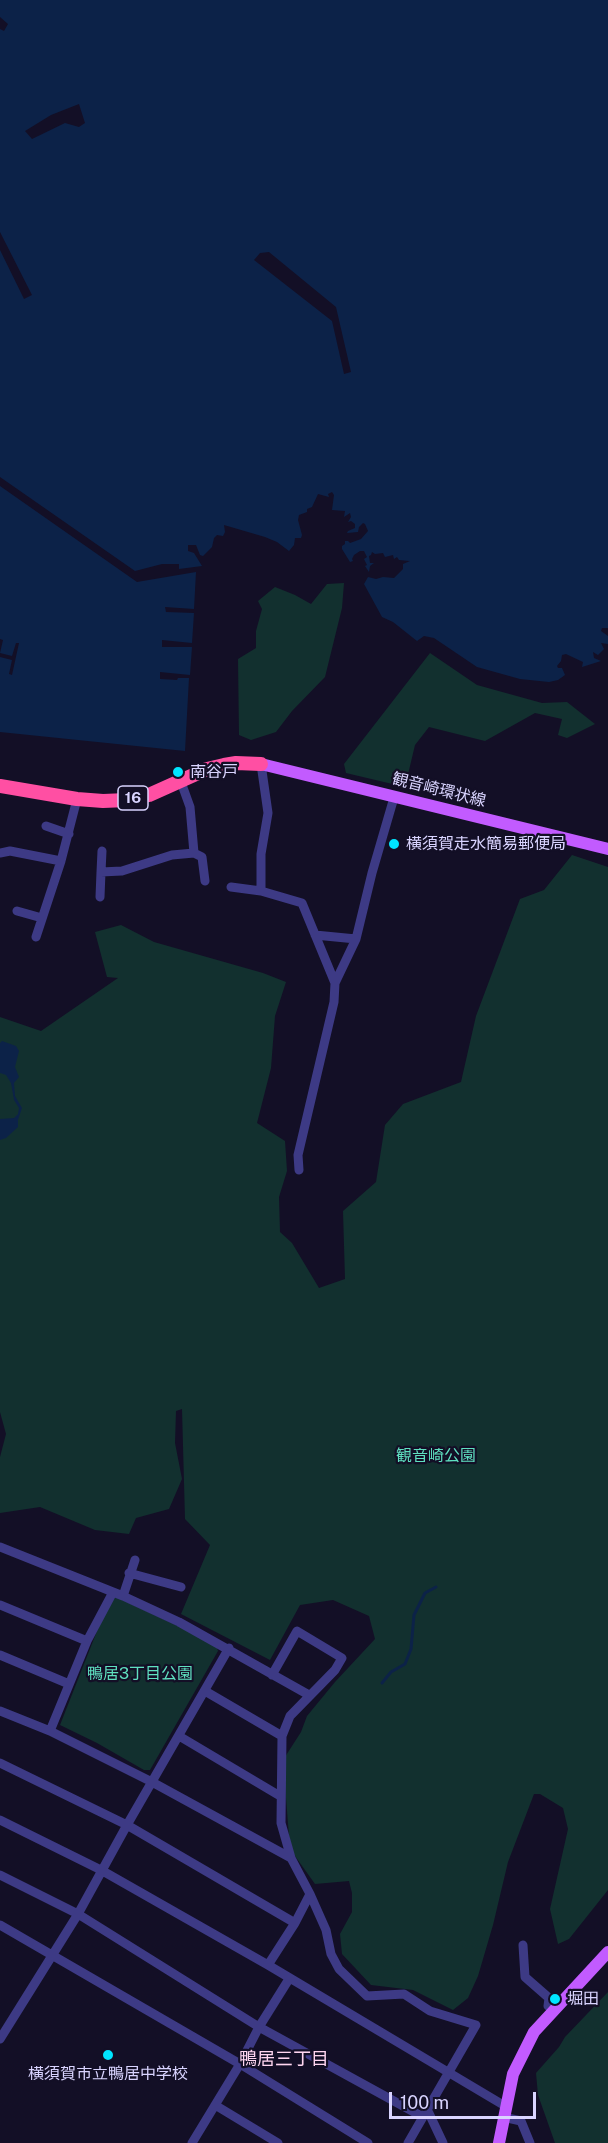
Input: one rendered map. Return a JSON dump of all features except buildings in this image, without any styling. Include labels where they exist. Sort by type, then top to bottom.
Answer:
[{"type":"highway","name":"16","points":[[0,786],[78,799],[127,800],[149,795],[224,765],[261,764]]},
{"type":"main road","name":"観音崎環状線","points":[[261,764],[608,849]]},
{"type":"main road","points":[[499,2143],[513,2074],[534,2032],[608,1952]]},
{"type":"street","points":[[261,764],[268,813],[261,854],[261,891]]},
{"type":"street","points":[[181,782],[190,807],[194,853]]},
{"type":"street","points":[[36,937],[78,799]]},
{"type":"street","points":[[299,1170],[298,1155],[334,1002],[335,983],[356,939],[393,801]]},
{"type":"street","points":[[46,826],[69,834]]},
{"type":"street","points":[[0,853],[10,851],[61,861]]},
{"type":"street","points":[[100,897],[102,851]]},
{"type":"street","points":[[101,872],[122,871],[172,855],[194,853],[202,857],[205,881]]},
{"type":"street","points":[[231,887],[261,891],[302,903],[335,983]]},
{"type":"street","points":[[17,911],[42,918]]},
{"type":"street","points":[[315,935],[356,939]]},
{"type":"street","points":[[0,1547],[123,1596],[179,1622],[229,1648],[309,1695]]},
{"type":"street","points":[[123,1596],[135,1560]]},
{"type":"street","points":[[129,1573],[181,1587]]},
{"type":"street","points":[[50,1731],[87,1641],[113,1592]]},
{"type":"street","points":[[0,1605],[87,1641]]},
{"type":"street","points":[[272,1675],[297,1631],[342,1658],[335,1670],[290,1716],[282,1736],[280,1796],[281,1823],[291,1858],[326,1930],[331,1954],[339,1969],[367,1996],[404,1994],[430,2011],[476,2025],[408,2143]]},
{"type":"street","points":[[0,2039],[78,1914],[229,1648]]},
{"type":"street","points":[[0,1655],[69,1684]]},
{"type":"street","points":[[205,1691],[282,1736]]},
{"type":"street","points":[[0,1711],[50,1731],[152,1782],[291,1858]]},
{"type":"street","points":[[179,1736],[280,1796]]},
{"type":"street","points":[[0,1763],[127,1825],[295,1923]]},
{"type":"street","points":[[0,1820],[101,1870],[268,1965],[448,2073],[521,2121],[530,2143]]},
{"type":"street","points":[[0,1875],[78,1914],[259,2027],[425,2113],[443,2143]]},
{"type":"street","points":[[268,1965],[295,1923],[310,1894]]},
{"type":"street","points":[[2,1930],[53,1956],[240,2064],[368,2143]]},
{"type":"street","points":[[523,1945],[525,1977],[549,1998],[548,2006],[554,2010]]},
{"type":"street","points":[[192,2143],[289,1979]]},
{"type":"street","points":[[215,2105],[278,2143]]},
{"type":"green space","points":[[344,583],[342,608],[325,677],[292,711],[276,732],[251,740],[239,735],[238,659],[256,648],[256,631],[262,609],[258,601],[275,587],[311,604],[327,584]]},
{"type":"green space","points":[[430,653],[477,685],[542,703],[567,702],[595,724],[567,738],[558,735],[562,719],[535,713],[485,741],[429,727],[415,745],[405,787],[346,773],[344,764]]},
{"type":"green space","name":"観音崎公園","points":[[572,855],[608,867],[608,1890],[569,1939],[558,1944],[550,1909],[568,1829],[563,1808],[540,1794],[534,1794],[508,1862],[478,1976],[468,1998],[453,2010],[413,1990],[371,1985],[342,1954],[340,1934],[352,1912],[352,1893],[349,1881],[315,1884],[290,1849],[283,1760],[301,1732],[307,1716],[375,1639],[369,1616],[333,1600],[300,1605],[270,1660],[181,1614],[210,1545],[185,1519],[182,1409],[176,1411],[175,1443],[182,1479],[169,1509],[136,1518],[129,1534],[95,1530],[40,1507],[0,1513],[0,1457],[6,1434],[0,1412],[0,1017],[41,1031],[118,978],[107,977],[95,932],[121,925],[154,942],[263,973],[286,982],[275,1016],[271,1068],[257,1123],[285,1141],[287,1171],[279,1197],[280,1232],[292,1243],[319,1288],[345,1279],[343,1211],[376,1182],[385,1125],[403,1104],[461,1082],[476,1016],[520,899],[544,890]]},
{"type":"green space","name":"鴨居3丁目公園","points":[[114,1596],[182,1628],[217,1647],[218,1651],[150,1770],[144,1770],[60,1725],[110,1598]]},
{"type":"green space","points":[[608,1992],[608,2143],[555,2143],[538,2095],[536,2073],[565,2037]]},
{"type":"water","points":[[0,0],[608,0],[608,628],[602,628],[601,631],[608,636],[608,644],[601,643],[604,649],[598,655],[593,652],[594,658],[601,661],[582,667],[583,662],[566,654],[562,655],[557,666],[562,668],[565,675],[558,680],[549,682],[520,679],[477,667],[434,638],[424,636],[417,641],[393,622],[382,617],[364,584],[368,577],[394,578],[403,569],[403,564],[410,561],[399,560],[397,557],[394,559],[393,555],[385,557],[383,553],[372,552],[369,556],[370,563],[374,563],[370,566],[369,572],[364,559],[367,557],[364,551],[360,551],[350,562],[342,546],[345,541],[350,543],[361,539],[368,531],[363,523],[358,532],[347,533],[355,528],[355,524],[348,522],[351,517],[350,513],[344,517],[345,511],[332,510],[334,495],[332,492],[328,494],[329,497],[318,494],[312,507],[299,515],[302,535],[301,538],[295,538],[294,545],[289,551],[265,537],[224,525],[223,536],[217,535],[214,538],[212,547],[203,556],[200,555],[196,545],[188,545],[188,551],[194,553],[202,566],[179,569],[179,564],[162,564],[135,571],[0,477],[0,250],[24,299],[32,295],[0,232],[0,29],[4,31],[8,24],[0,17]]},
{"type":"water","points":[[0,486],[137,582],[196,572],[194,609],[165,607],[166,612],[194,613],[192,643],[162,640],[162,647],[192,647],[190,675],[160,672],[160,679],[189,678],[185,751],[0,732],[0,657],[12,660],[9,674],[12,675],[19,643],[16,643],[12,656],[0,653],[3,640],[0,639]]},
{"type":"water","points":[[2,1041],[16,1046],[19,1051],[15,1067],[19,1077],[14,1083],[15,1096],[22,1108],[18,1127],[6,1138],[0,1140],[0,1119],[14,1118],[19,1108],[14,1100],[11,1083],[6,1075],[0,1073],[0,1043]]},
{"type":"pier","points":[[79,104],[85,123],[79,127],[65,123],[32,139],[25,131],[51,115]]},
{"type":"pier","points":[[269,252],[336,307],[351,372],[344,374],[332,321],[254,260],[260,253]]},
{"type":"waterway","points":[[382,1683],[391,1672],[405,1664],[411,1649],[414,1615],[425,1593],[436,1587]]},
{"type":"place","name":"南谷戸","points":[[178,772]]},
{"type":"place","name":"横須賀走水簡易郵便局","points":[[394,844]]},
{"type":"place","name":"堀田","points":[[555,1999]]},
{"type":"place","name":"横須賀市立鴨居中学校","points":[[108,2055]]},
{"type":"district","name":"鴨居三丁目","points":[[284,2059]]}]
